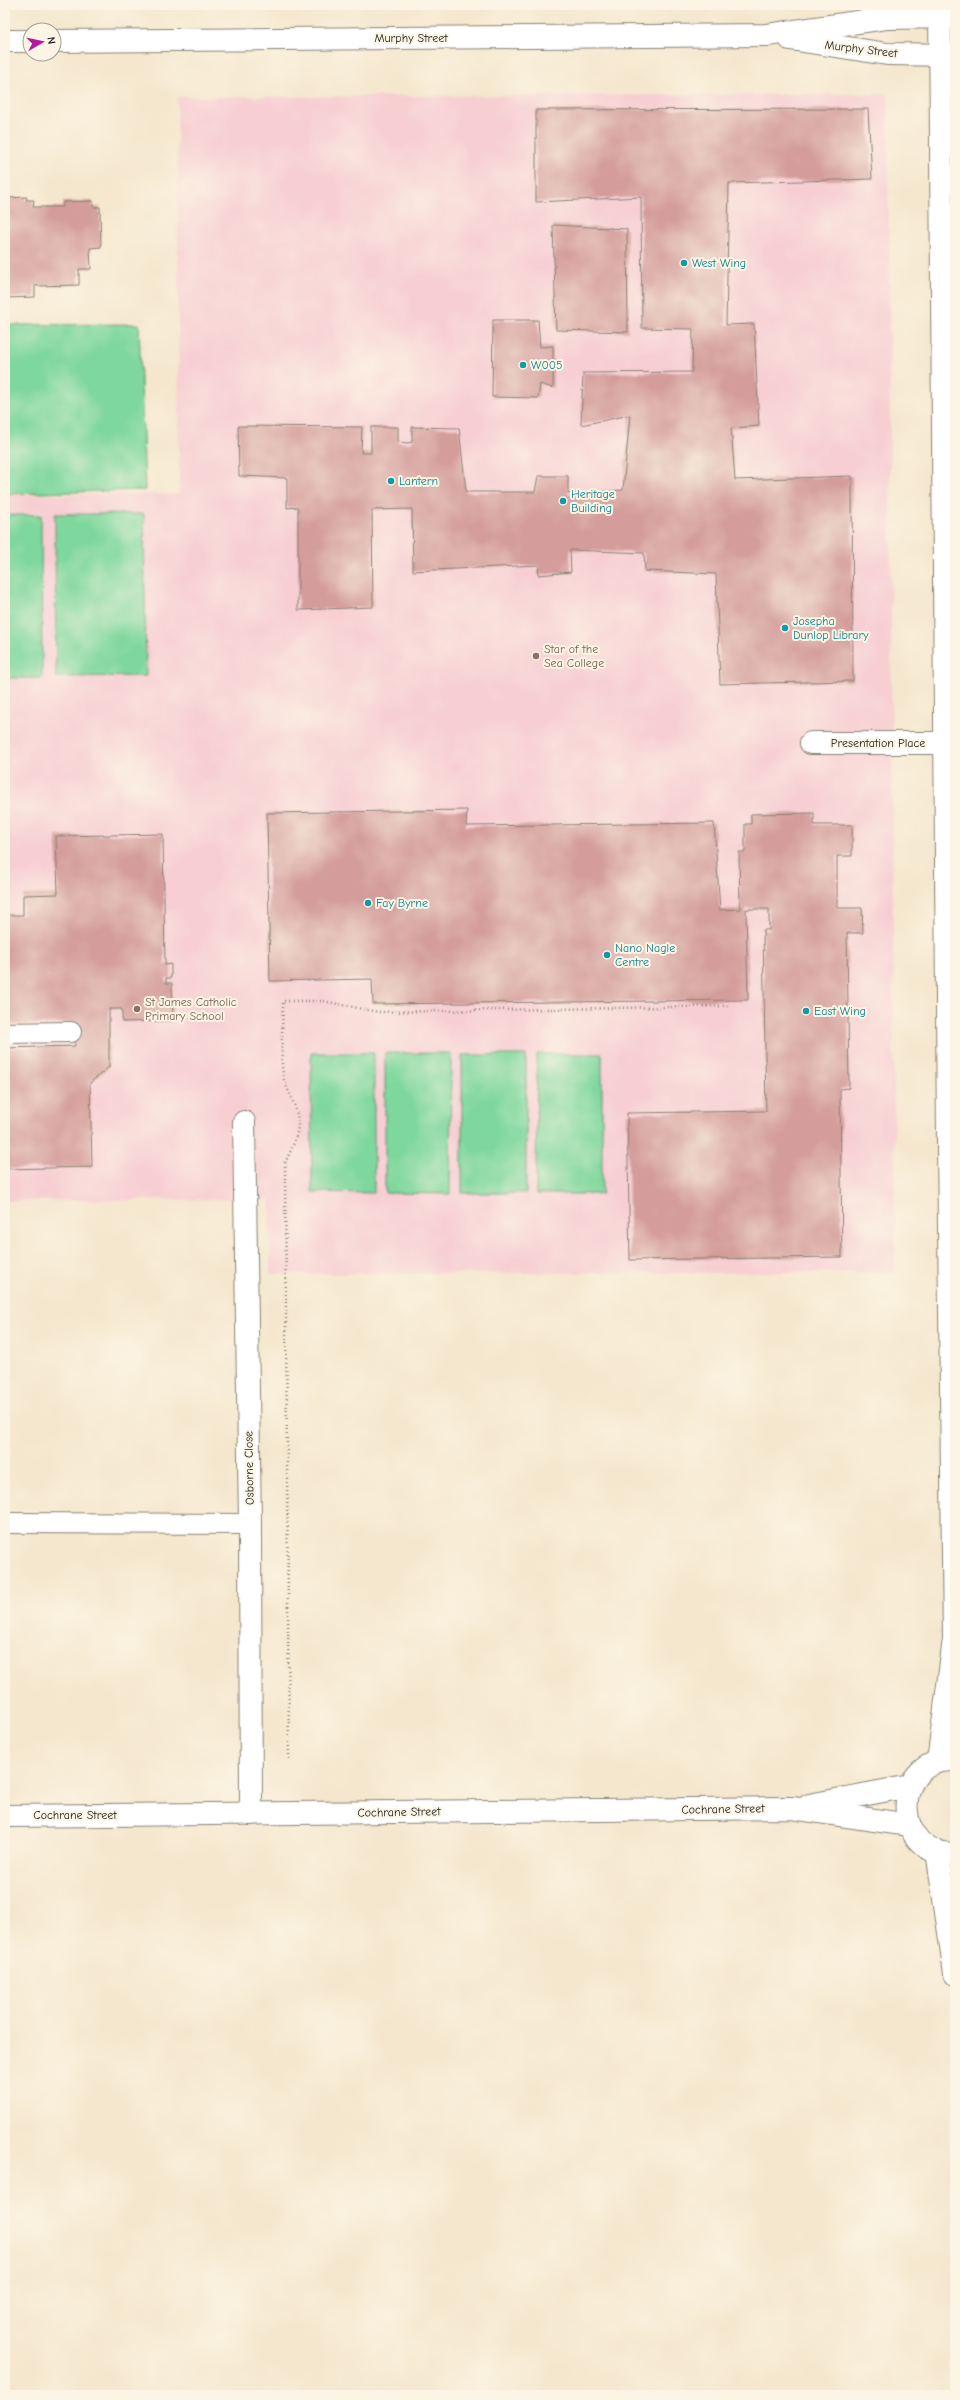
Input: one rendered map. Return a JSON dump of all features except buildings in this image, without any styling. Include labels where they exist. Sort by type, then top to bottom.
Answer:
[{"type":"street","name":"Murphy Street","points":[[62,40],[767,35],[886,18],[945,13]]},
{"type":"street","points":[[945,13],[948,55],[955,1641],[947,1761],[927,1767],[917,1775],[910,1786],[906,1799],[906,1812],[909,1825],[925,1845],[946,1852],[955,1974]]},
{"type":"street","name":"Murphy Street","points":[[767,35],[887,54],[948,55]]},
{"type":"street","points":[[5,41],[22,41]]},
{"type":"street","name":"Presentation Place","points":[[810,743],[950,743]]},
{"type":"street","name":"Osborne Close","points":[[244,1122],[250,1524],[251,1814]]},
{"type":"street","name":"Cochrane Street","points":[[792,1808],[910,1786]]},
{"type":"street","name":"Cochrane Street","points":[[5,1816],[792,1808],[909,1825]]},
{"type":"lane","points":[[5,1033],[71,1032]]},
{"type":"lane","points":[[5,1523],[250,1524]]},
{"type":"path","points":[[289,1759],[285,1163],[296,1140],[300,1124],[296,1107],[285,1084],[283,1072],[283,1001],[323,1001],[354,1009],[385,1012],[729,1006]]},
{"type":"shaded area","name":"Star of the Sea College","points":[[888,94],[895,1272],[270,1274],[270,1199],[5,1201],[5,495],[179,494],[177,97]]},
{"type":"green space","points":[[139,324],[145,490],[5,494],[5,325]]},
{"type":"green space","points":[[55,514],[144,514],[146,676],[56,677]]},
{"type":"green space","points":[[5,515],[41,515],[42,678],[5,678]]},
{"type":"green space","points":[[311,1053],[374,1053],[374,1193],[312,1192]]},
{"type":"green space","points":[[385,1053],[451,1053],[450,1194],[385,1193]]},
{"type":"green space","points":[[537,1054],[602,1054],[602,1194],[536,1194]]},
{"type":"green space","points":[[462,1055],[526,1055],[526,1193],[462,1193]]},
{"type":"place","name":"West Wing","points":[[684,263]]},
{"type":"place","name":"W005","points":[[523,365]]},
{"type":"place","name":"Lantern","points":[[391,481]]},
{"type":"place","name":"Heritage Building","points":[[563,501]]},
{"type":"place","name":"Josepha Dunlop Library","points":[[785,628]]},
{"type":"place","name":"Star of the Sea College","points":[[536,656]]},
{"type":"place","name":"Fay Byrne","points":[[368,903]]},
{"type":"place","name":"Nano Nagle Centre","points":[[607,955]]},
{"type":"place","name":"St James Catholic Primary School","points":[[137,1009]]},
{"type":"place","name":"East Wing","points":[[806,1011]]}]
